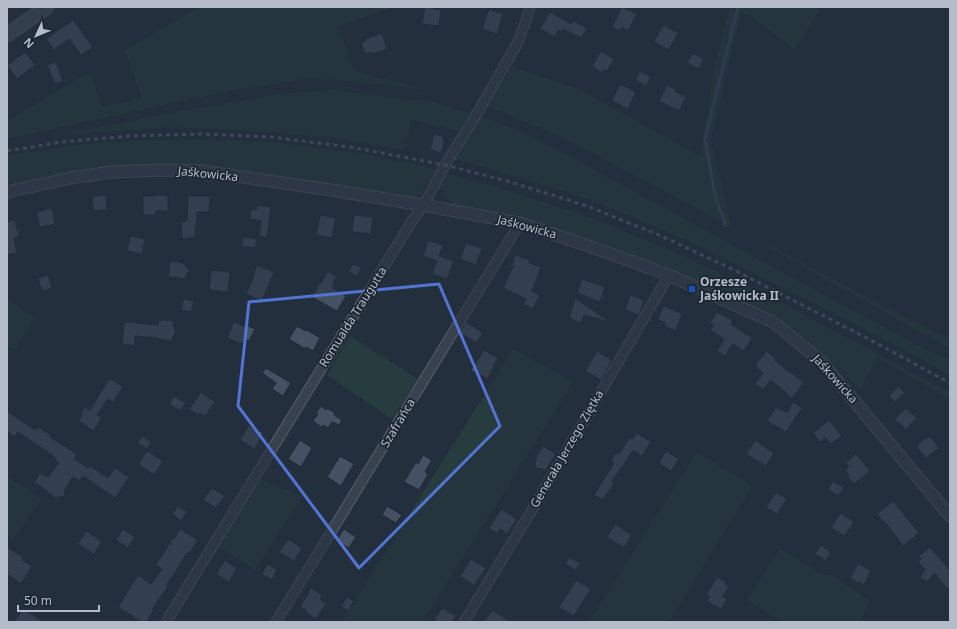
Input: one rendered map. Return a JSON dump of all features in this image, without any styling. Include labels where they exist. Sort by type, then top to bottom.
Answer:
[{"type":"main road","points":[[7,35],[47,7]]},
{"type":"street","name":"Romualda Traugutta","points":[[166,622],[315,377],[422,205],[426,201],[517,44],[530,7]]},
{"type":"street","name":"Jaśkowicka","points":[[7,192],[70,178],[111,172],[163,170],[201,171],[331,190],[520,223],[589,246],[669,275],[773,322],[821,361],[950,516]]},
{"type":"street","name":"Szafrańca","points":[[276,622],[520,223]]},
{"type":"street","name":"Generała Jerzego Ziętka","points":[[464,622],[669,275]]},
{"type":"highlighted area","points":[[439,284],[500,426],[359,568],[238,406],[249,302]]},
{"type":"green space","points":[[200,7],[393,7],[339,26],[354,71],[428,90],[309,78],[240,89],[7,139],[7,121],[90,72],[102,107],[142,98],[125,50]]},
{"type":"green space","points":[[730,7],[815,7],[820,10],[795,49],[751,16],[741,13],[711,140],[731,226],[562,137],[487,106],[512,67],[580,90],[700,156],[714,71]]},
{"type":"green space","points":[[332,90],[432,102],[469,113],[458,131],[411,120],[404,150],[329,137],[173,127],[68,134],[171,113],[280,94]]},
{"type":"green space","points":[[481,116],[518,131],[563,153],[918,346],[950,360],[950,375],[902,348],[698,245],[596,202],[515,176],[454,159]]},
{"type":"green space","points":[[187,139],[272,142],[360,153],[437,169],[421,194],[412,197],[179,164],[98,168],[7,186],[7,155],[99,142]]},
{"type":"green space","points":[[446,174],[493,186],[582,214],[686,257],[778,301],[950,392],[950,399],[877,358],[860,390],[827,357],[776,318],[673,271],[548,225],[459,207],[445,197],[440,187]]},
{"type":"green space","points":[[731,226],[950,340],[950,348],[940,343]]},
{"type":"green space","points":[[7,298],[35,318],[14,350],[7,346]]},
{"type":"green space","points":[[350,336],[418,379],[392,419],[327,375]]},
{"type":"green space","points":[[513,349],[573,382],[422,622],[342,622]]},
{"type":"green space","points":[[697,452],[752,486],[669,622],[589,622]]},
{"type":"green space","points":[[7,476],[41,499],[13,540],[7,536]]},
{"type":"green space","points":[[259,479],[302,496],[255,570],[218,546]]},
{"type":"green space","points":[[780,549],[824,575],[832,575],[871,602],[859,622],[782,622],[747,600]]},
{"type":"building","points":[[425,7],[441,10],[439,26],[422,24]]},
{"type":"building","points":[[622,7],[637,14],[628,31],[622,27],[620,31],[612,27]]},
{"type":"building","points":[[489,9],[503,14],[497,34],[482,29]]},
{"type":"building","points":[[550,12],[571,24],[573,21],[587,28],[581,38],[563,29],[561,32],[558,30],[555,37],[540,29]]},
{"type":"building","points":[[73,20],[93,47],[81,55],[69,39],[54,50],[46,39]]},
{"type":"building","points":[[663,25],[678,33],[669,50],[654,42]]},
{"type":"building","points":[[382,33],[387,49],[372,54],[371,52],[365,54],[361,43],[367,40],[366,39]]},
{"type":"building","points":[[601,51],[614,59],[607,71],[604,69],[602,73],[592,66]]},
{"type":"building","points":[[25,52],[35,65],[17,79],[7,65]]},
{"type":"building","points":[[693,53],[704,59],[699,69],[687,63]]},
{"type":"building","points":[[56,62],[63,81],[55,84],[47,65]]},
{"type":"building","points":[[640,71],[651,77],[646,86],[635,80]]},
{"type":"building","points":[[620,84],[636,92],[628,109],[612,101]]},
{"type":"building","points":[[667,85],[686,97],[679,111],[659,101]]},
{"type":"building","points":[[434,134],[444,137],[443,141],[445,142],[441,153],[430,150]]},
{"type":"building","points":[[106,195],[107,210],[93,211],[92,196]]},
{"type":"building","points":[[168,195],[168,211],[156,211],[156,215],[143,215],[143,196]]},
{"type":"building","points":[[188,196],[210,196],[209,212],[197,212],[195,237],[182,239],[181,222],[187,221]]},
{"type":"building","points":[[257,205],[271,207],[267,238],[259,236],[261,221],[250,219],[251,209],[256,210]]},
{"type":"building","points":[[52,208],[55,224],[40,227],[36,212]]},
{"type":"building","points":[[320,215],[336,218],[332,238],[316,235]]},
{"type":"building","points":[[354,215],[373,217],[371,234],[352,232]]},
{"type":"building","points":[[15,220],[19,237],[14,238],[17,253],[7,255],[7,222]]},
{"type":"building","points":[[130,236],[145,239],[142,254],[127,251]]},
{"type":"building","points":[[243,237],[257,239],[255,248],[242,246]]},
{"type":"building","points":[[428,240],[443,245],[439,256],[454,261],[447,279],[432,274],[437,261],[423,256]]},
{"type":"building","points":[[466,243],[482,248],[476,265],[460,259]]},
{"type":"building","points":[[515,255],[530,260],[529,263],[541,267],[532,291],[540,295],[533,309],[523,304],[526,299],[503,288],[513,266]]},
{"type":"building","points":[[170,261],[183,263],[190,272],[186,274],[186,279],[168,277]]},
{"type":"building","points":[[352,264],[361,267],[358,276],[349,272]]},
{"type":"building","points":[[257,265],[274,272],[262,301],[246,294]]},
{"type":"building","points":[[211,270],[230,272],[228,292],[209,290]]},
{"type":"building","points":[[328,271],[337,277],[332,284],[334,285],[333,288],[346,296],[337,311],[312,297],[319,283],[321,283]]},
{"type":"building","points":[[48,275],[52,288],[42,291],[38,278]]},
{"type":"building","points":[[582,279],[605,287],[600,302],[577,293]]},
{"type":"building","points":[[630,295],[644,300],[639,315],[625,310]]},
{"type":"building","points":[[575,298],[607,320],[584,315],[581,323],[569,318]]},
{"type":"building","points":[[183,299],[194,301],[191,312],[181,310]]},
{"type":"building","points":[[663,306],[682,313],[676,331],[664,326],[665,322],[658,320]]},
{"type":"building","points":[[717,312],[733,321],[731,324],[752,338],[744,351],[733,344],[725,356],[717,351],[724,339],[710,330],[714,325],[710,323]]},
{"type":"building","points":[[158,321],[174,321],[173,326],[175,329],[175,335],[173,336],[172,341],[135,336],[135,346],[122,344],[124,322],[158,325]]},
{"type":"building","points":[[234,322],[255,329],[249,341],[245,339],[242,344],[227,338]]},
{"type":"building","points":[[466,322],[483,333],[476,343],[460,333]]},
{"type":"building","points":[[297,326],[320,338],[313,351],[306,347],[305,349],[289,339]]},
{"type":"building","points":[[484,350],[498,358],[487,379],[471,370]]},
{"type":"building","points":[[597,351],[612,360],[601,380],[585,371]]},
{"type":"building","points":[[767,351],[790,373],[791,372],[804,383],[792,398],[771,380],[763,390],[755,384],[763,373],[755,365]]},
{"type":"building","points":[[266,368],[291,383],[283,396],[272,389],[276,383],[262,373]]},
{"type":"building","points":[[110,378],[123,387],[113,402],[108,399],[97,415],[102,418],[93,431],[79,421],[82,415],[80,414],[85,407],[90,410]]},
{"type":"building","points":[[899,386],[905,393],[895,402],[889,396]]},
{"type":"building","points":[[201,392],[215,402],[205,416],[200,413],[198,415],[189,409]]},
{"type":"building","points":[[174,396],[186,403],[180,411],[169,404]]},
{"type":"building","points":[[793,402],[802,408],[786,432],[767,421],[776,407],[787,413]]},
{"type":"building","points":[[321,406],[326,410],[327,408],[335,413],[334,415],[342,420],[339,425],[332,422],[328,428],[323,425],[321,427],[313,421]]},
{"type":"building","points":[[906,408],[917,418],[906,430],[895,419]]},
{"type":"building","points":[[7,411],[35,430],[38,427],[51,435],[50,437],[77,454],[74,459],[88,468],[90,466],[108,478],[115,468],[129,477],[115,498],[83,476],[79,481],[73,477],[64,491],[65,496],[56,498],[34,482],[40,473],[48,477],[59,462],[54,459],[55,457],[18,432],[14,437],[7,431]]},
{"type":"building","points":[[829,420],[842,436],[831,444],[826,438],[820,442],[813,433]]},
{"type":"building","points":[[249,425],[263,433],[255,449],[240,440]]},
{"type":"building","points":[[637,433],[651,442],[642,456],[633,450],[612,481],[614,483],[603,500],[594,495],[614,463],[611,461],[616,453],[619,454],[630,437],[633,439]]},
{"type":"building","points":[[142,436],[152,442],[147,449],[137,443]]},
{"type":"building","points":[[927,437],[931,437],[939,448],[926,458],[916,446]]},
{"type":"building","points":[[300,440],[312,448],[301,467],[288,459]]},
{"type":"building","points":[[755,440],[774,453],[766,466],[746,454]]},
{"type":"building","points":[[543,446],[556,454],[545,471],[540,468],[536,469],[535,462],[537,460],[535,459]]},
{"type":"building","points":[[147,451],[163,461],[154,475],[138,464]]},
{"type":"building","points":[[666,451],[679,459],[671,471],[659,463]]},
{"type":"building","points":[[856,454],[870,471],[854,484],[847,476],[849,475],[845,470],[849,467],[846,463]]},
{"type":"building","points":[[423,455],[432,460],[425,472],[428,474],[419,490],[404,482],[416,462],[418,464]]},
{"type":"building","points":[[340,456],[354,464],[341,486],[327,477]]},
{"type":"building","points":[[833,481],[844,488],[838,496],[828,489]]},
{"type":"building","points":[[212,488],[225,496],[216,508],[203,500]]},
{"type":"building","points":[[776,492],[787,499],[777,514],[766,507]]},
{"type":"building","points":[[893,501],[919,533],[903,546],[877,514]]},
{"type":"building","points":[[178,506],[187,512],[181,521],[172,514]]},
{"type":"building","points":[[387,506],[402,515],[396,523],[382,515]]},
{"type":"building","points":[[501,509],[517,519],[507,534],[500,529],[498,534],[489,528]]},
{"type":"building","points":[[840,513],[854,522],[845,536],[831,528]]},
{"type":"building","points":[[615,524],[632,535],[624,548],[607,537]]},
{"type":"building","points":[[123,529],[135,537],[128,548],[116,540]]},
{"type":"building","points":[[180,529],[198,540],[189,554],[187,553],[166,586],[168,587],[152,609],[154,610],[147,622],[142,622],[118,607],[138,575],[151,584],[162,569],[156,565]]},
{"type":"building","points":[[344,529],[356,537],[349,548],[336,541]]},
{"type":"building","points":[[86,531],[102,541],[94,554],[78,544]]},
{"type":"building","points":[[288,539],[302,548],[294,561],[279,552]]},
{"type":"building","points":[[821,545],[830,551],[826,561],[815,554]]},
{"type":"building","points":[[7,547],[23,557],[22,560],[32,566],[21,584],[7,574]]},
{"type":"building","points":[[930,547],[950,570],[950,592],[934,573],[928,582],[920,578],[925,569],[918,562],[921,559],[919,556]]},
{"type":"building","points":[[569,557],[580,563],[576,570],[565,564]]},
{"type":"building","points":[[471,559],[486,568],[474,586],[460,576]]},
{"type":"building","points":[[225,560],[237,568],[229,582],[216,574]]},
{"type":"building","points":[[858,563],[871,571],[864,585],[850,578]]},
{"type":"building","points":[[267,564],[277,570],[272,580],[262,574]]},
{"type":"building","points":[[717,577],[726,582],[725,584],[729,586],[723,597],[727,599],[721,609],[707,601],[710,597],[706,595]]},
{"type":"building","points":[[576,580],[591,589],[574,616],[559,607]]},
{"type":"building","points":[[311,588],[322,595],[320,599],[326,604],[316,619],[300,607]]},
{"type":"building","points":[[347,597],[354,601],[348,611],[341,606]]},
{"type":"building","points":[[23,608],[43,622],[14,622]]},
{"type":"building","points":[[442,608],[456,616],[452,622],[433,622]]},
{"type":"building","points":[[492,610],[511,622],[484,622]]},
{"type":"waterway","points":[[726,226],[715,196],[705,139],[738,7]]},
{"type":"railway","points":[[7,151],[62,142],[130,136],[200,134],[271,137],[350,147],[445,165],[507,181],[584,205],[659,235],[730,268],[865,337],[950,383]]},
{"type":"place","name":"Orzesze Jaśkowicka II","points":[[692,289]]}]
